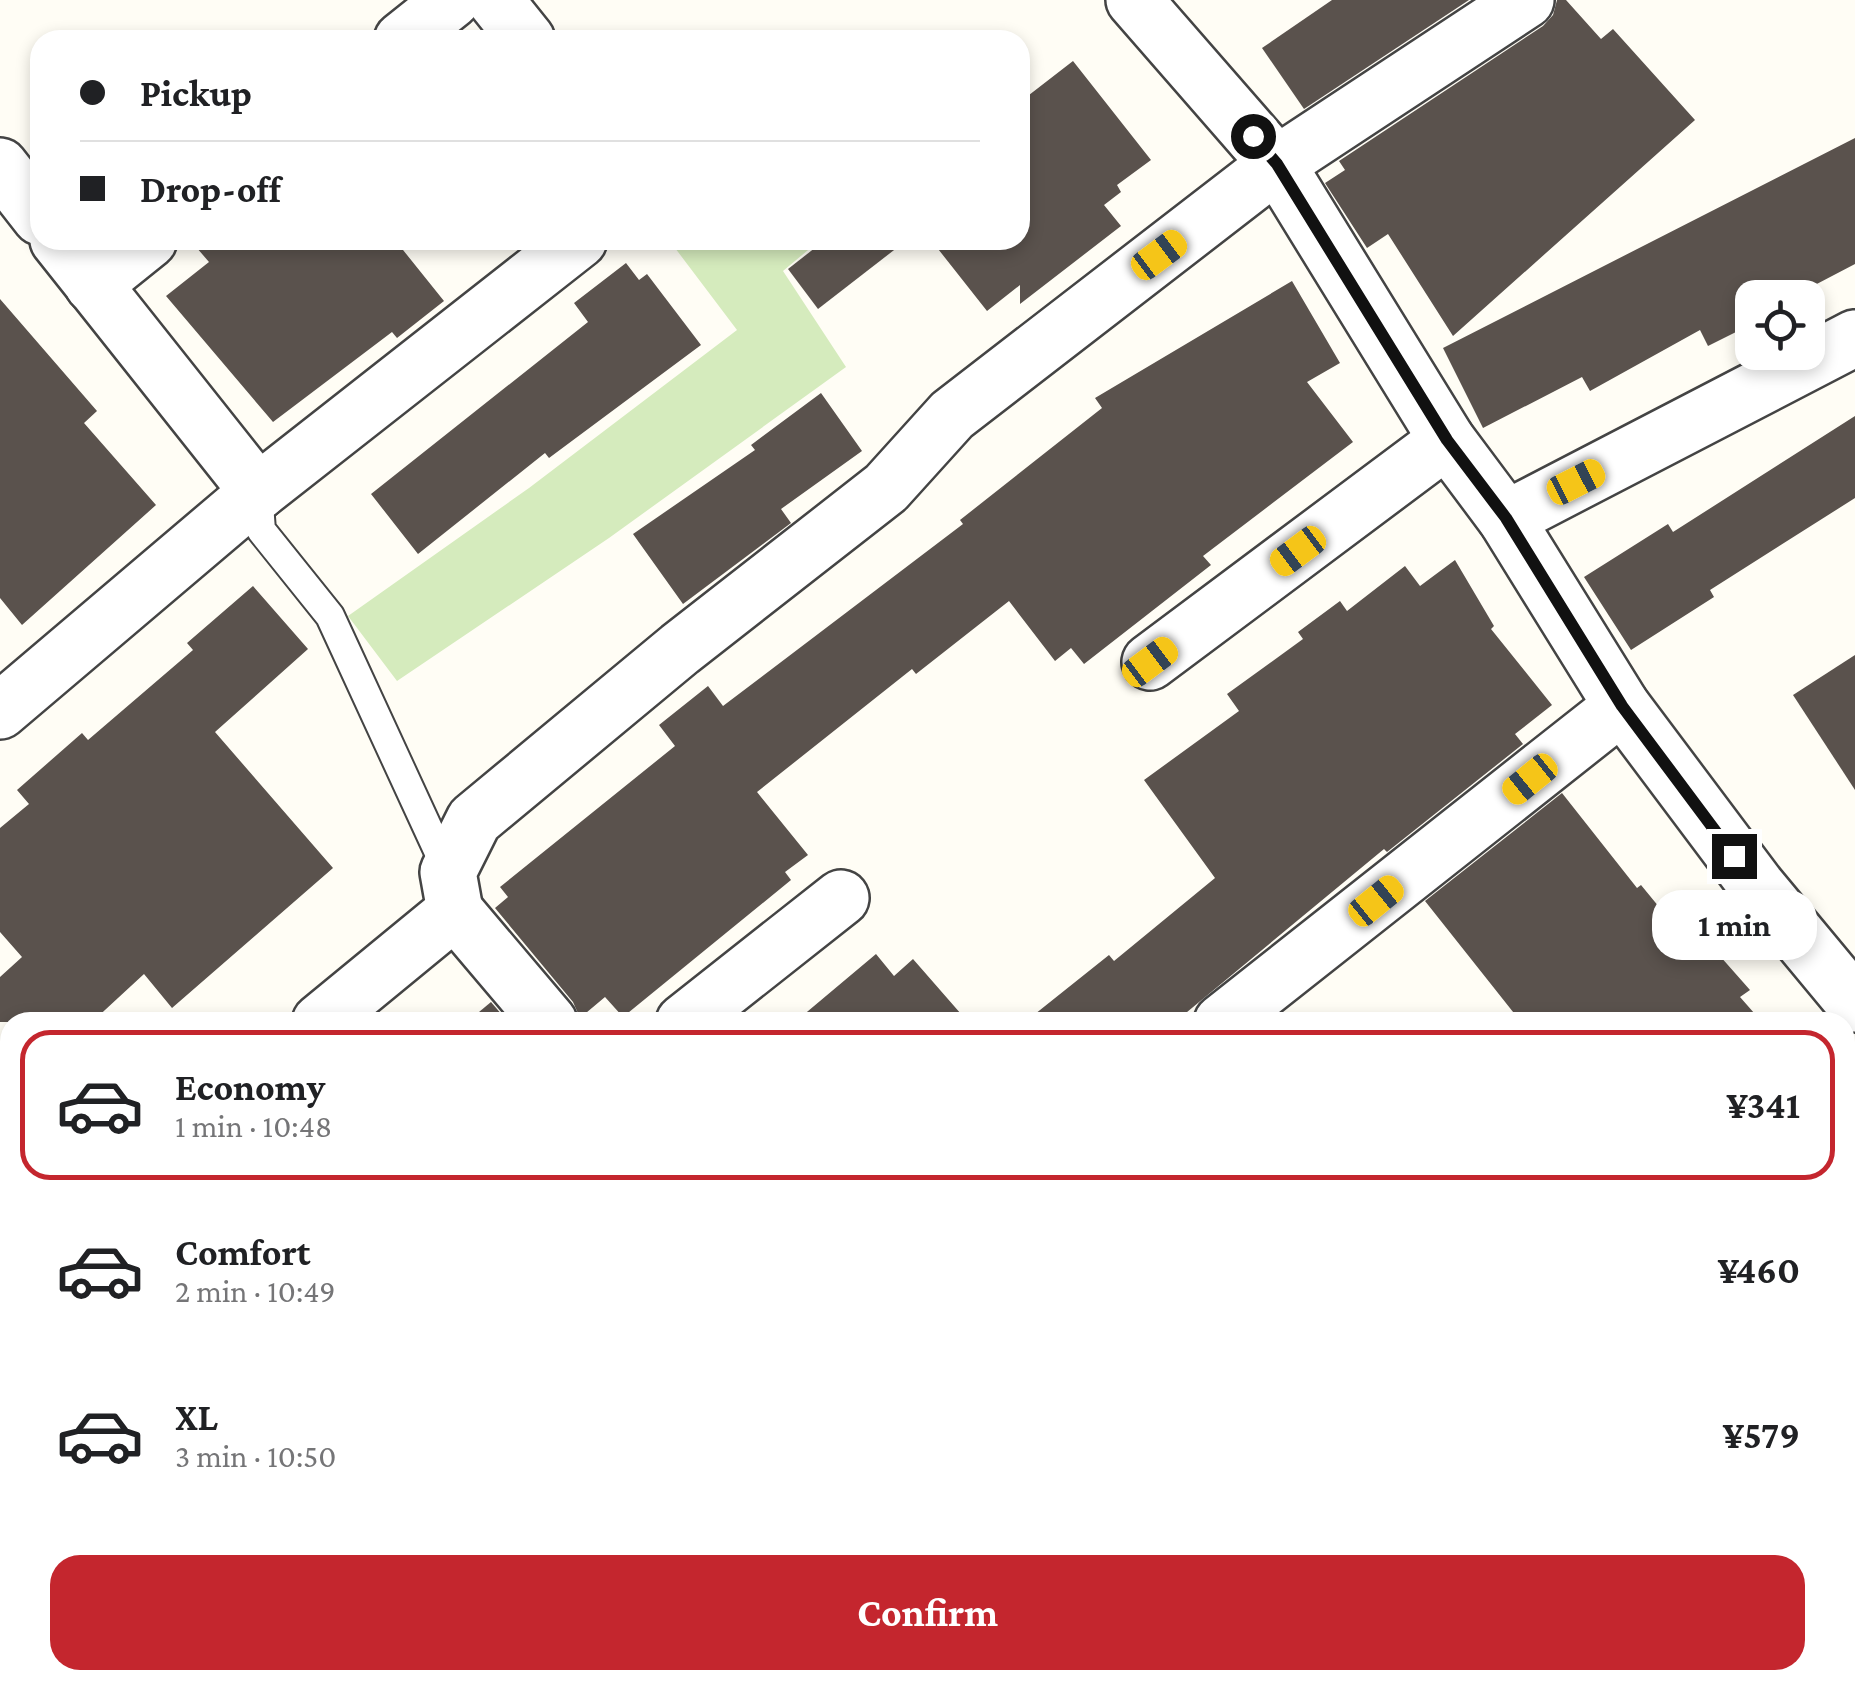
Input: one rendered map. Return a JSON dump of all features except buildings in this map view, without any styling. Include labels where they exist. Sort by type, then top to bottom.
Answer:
[{"type":"street","points":[[414,30],[452,0]]},
{"type":"street","points":[[496,0],[519,30]]},
{"type":"street","points":[[1134,0],[1277,164],[1447,440],[1506,518],[1622,706],[1757,886],[1855,1004]]},
{"type":"street","points":[[330,1012],[452,892],[474,820],[680,649],[886,488],[952,416],[1277,164],[1526,0]]},
{"type":"street","points":[[0,166],[30,204]]},
{"type":"street","points":[[66,250],[258,492]]},
{"type":"street","points":[[92,285],[136,250]]},
{"type":"street","points":[[4,699],[258,492],[566,250]]},
{"type":"street","points":[[1506,518],[1855,338]]},
{"type":"street","points":[[1150,662],[1447,440]]},
{"type":"street","points":[[1235,1012],[1622,706]]},
{"type":"street","points":[[452,892],[542,1012]]},
{"type":"street","points":[[697,1012],[841,898]]},
{"type":"lane","points":[[258,492],[261,530],[330,616],[452,892]]},
{"type":"green space","points":[[677,250],[808,250],[783,271],[846,367],[609,538],[397,681],[348,616],[529,488],[737,330]]},
{"type":"route","points":[[1253,136],[1277,164],[1447,440],[1506,518],[1622,706],[1734,856]]}]
